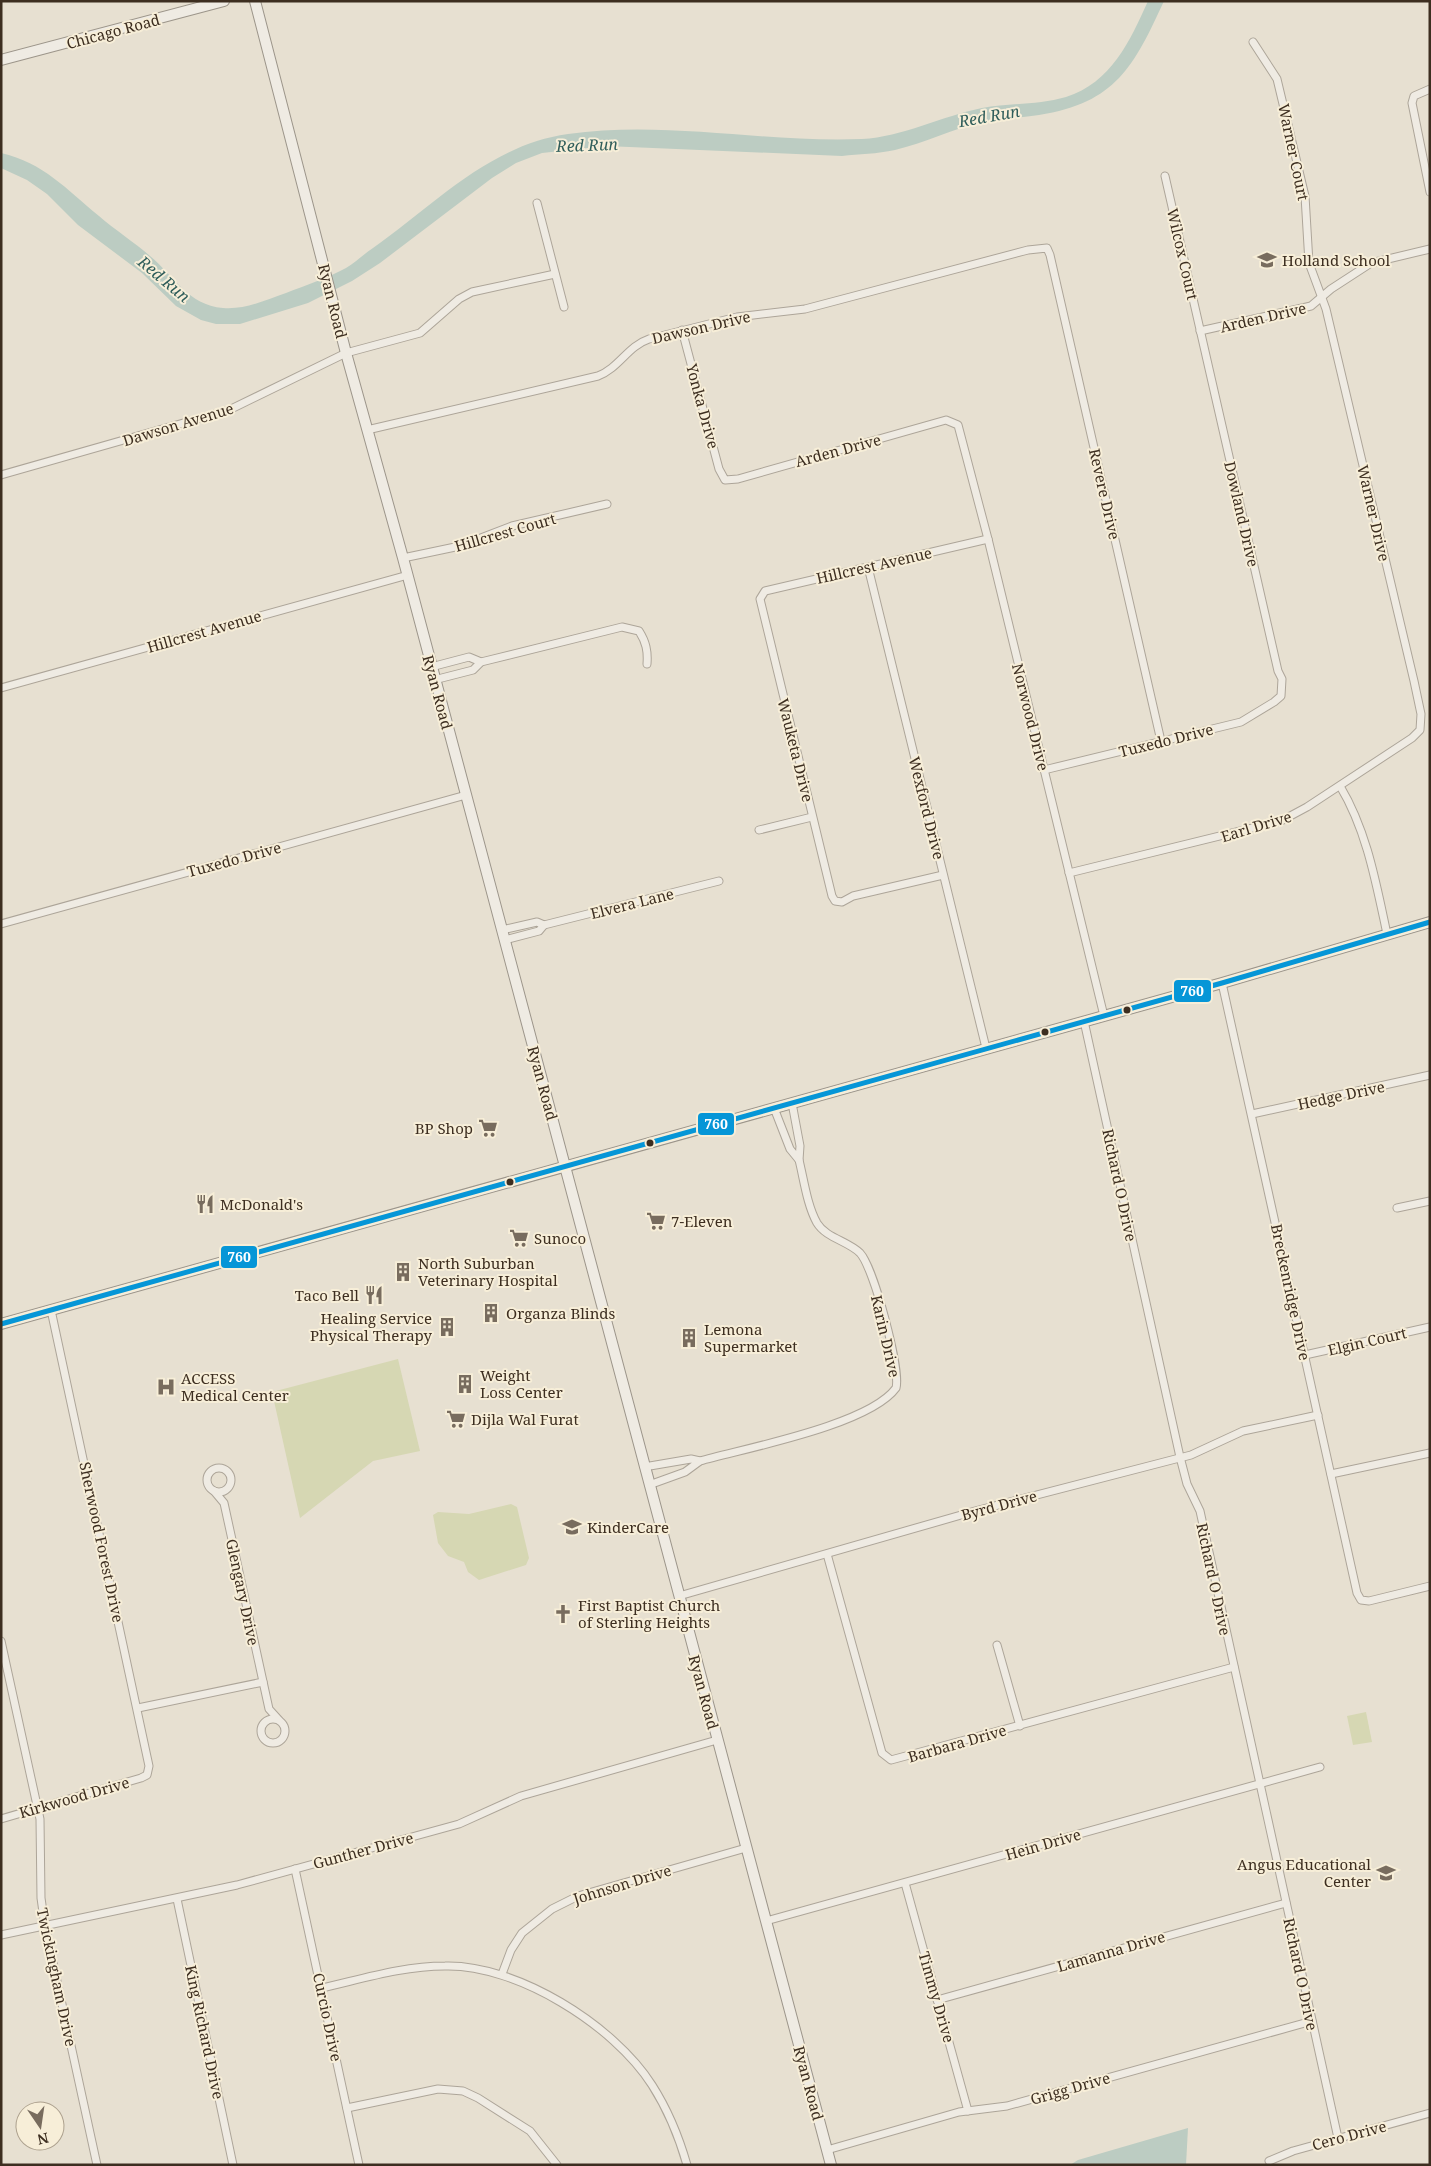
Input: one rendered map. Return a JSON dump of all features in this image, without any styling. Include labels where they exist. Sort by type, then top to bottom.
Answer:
[{"type":"main road","name":"Chicago Road","points":[[1,60],[224,1]]},
{"type":"main road","name":"Ryan Road","points":[[256,1],[346,353],[408,575],[434,680],[504,935],[831,2165]]},
{"type":"main road","points":[[1,1324],[564,1165],[1104,1016],[1430,922]]},
{"type":"street","name":"Warner Court","points":[[1253,42],[1277,79],[1305,196],[1309,263],[1322,298]]},
{"type":"street","points":[[1430,89],[1414,96],[1412,109],[1430,192]]},
{"type":"street","name":"Wilcox Court","points":[[1165,176],[1200,331]]},
{"type":"street","points":[[537,203],[564,307]]},
{"type":"street","name":"Dawson Drive","points":[[367,430],[598,376],[612,369],[643,341],[682,330],[737,317],[805,308],[1028,250],[1047,248]]},
{"type":"street","name":"Revere Drive","points":[[1047,248],[1161,741]]},
{"type":"street","name":"Arden Drive","points":[[1200,331],[1311,306],[1371,263],[1430,248]]},
{"type":"street","name":"Dawson Avenue","points":[[1,475],[229,410],[346,353],[420,333],[459,299],[472,292],[555,274]]},
{"type":"street","name":"Warner Drive","points":[[1322,298],[1414,681],[1421,714],[1420,730]]},
{"type":"street","name":"Yonka Drive","points":[[682,330],[719,468],[725,480]]},
{"type":"street","name":"Dowland Drive","points":[[1200,331],[1278,671],[1282,680],[1281,696]]},
{"type":"street","name":"Arden Drive","points":[[725,480],[738,479],[934,423],[952,422]]},
{"type":"street","name":"Norwood Drive","points":[[952,422],[959,429],[988,539],[1104,1016]]},
{"type":"street","name":"Hillcrest Court","points":[[403,558],[460,546],[512,526],[607,504]]},
{"type":"street","name":"Hillcrest Avenue","points":[[761,594],[765,591],[988,539]]},
{"type":"street","name":"Wexford Drive","points":[[868,567],[986,1048]]},
{"type":"street","name":"Hillcrest Avenue","points":[[1,688],[408,575]]},
{"type":"street","name":"Wauketa Drive","points":[[761,594],[761,606],[832,896],[838,902],[853,896],[943,875]]},
{"type":"street","points":[[434,680],[473,670],[481,662],[622,627],[631,628],[642,636],[648,654],[647,664]]},
{"type":"street","points":[[431,666],[469,657],[481,662]]},
{"type":"street","name":"Tuxedo Drive","points":[[1044,770],[1241,722],[1281,696]]},
{"type":"street","name":"Earl Drive","points":[[1069,874],[1281,821],[1340,786],[1412,738],[1420,730]]},
{"type":"street","points":[[1340,786],[1354,810],[1363,831],[1387,934]]},
{"type":"street","name":"Tuxedo Drive","points":[[1,924],[466,795]]},
{"type":"street","points":[[759,830],[812,817]]},
{"type":"street","name":"Elvera Lane","points":[[504,935],[537,922],[544,925],[719,881]]},
{"type":"street","name":"Breckenridge Drive","points":[[1222,982],[1357,1593],[1362,1600],[1369,1601],[1430,1586]]},
{"type":"street","name":"Richard O Drive","points":[[1084,1021],[1180,1457],[1188,1484],[1200,1511],[1338,2138]]},
{"type":"street","name":"Hedge Drive","points":[[1252,1114],[1430,1075]]},
{"type":"street","name":"Karin Drive","points":[[649,1484],[684,1472],[700,1461],[848,1421],[883,1400],[896,1388],[896,1367],[870,1268],[857,1251],[824,1231],[816,1221],[799,1160],[800,1146],[792,1103]]},
{"type":"street","name":"Karin Drive","points":[[774,1108],[790,1150],[799,1160]]},
{"type":"street","points":[[1397,1208],[1430,1201]]},
{"type":"street","name":"Sherwood Forest Drive","points":[[51,1310],[138,1708],[149,1766],[147,1774]]},
{"type":"street","name":"Elgin Court","points":[[1305,1355],[1430,1327]]},
{"type":"street","name":"Byrd Drive","points":[[679,1596],[975,1512],[1204,1451],[1243,1431],[1318,1415]]},
{"type":"street","points":[[1331,1474],[1430,1453]]},
{"type":"street","name":"Karin Drive","points":[[644,1467],[691,1459],[700,1461]]},
{"type":"street","points":[[219,1468],[226,1470],[231,1476],[229,1488],[224,1502],[208,1485],[207,1477],[212,1471],[219,1468]]},
{"type":"street","points":[[214,1491],[222,1492],[229,1488]]},
{"type":"street","name":"Glengary Drive","points":[[224,1502],[268,1709],[264,1723]]},
{"type":"street","name":"Barbara Drive","points":[[827,1554],[884,1756],[896,1760],[1234,1666]]},
{"type":"street","name":"Twickingham Drive","points":[[1,1641],[42,1831],[41,1898],[45,1926],[97,2165]]},
{"type":"street","points":[[997,1645],[1020,1726]]},
{"type":"street","points":[[138,1708],[263,1682]]},
{"type":"street","points":[[268,1709],[279,1720],[284,1725],[285,1733],[282,1740],[274,1743],[266,1741],[261,1734],[264,1723],[270,1719],[279,1720]]},
{"type":"street","name":"Gunther Drive","points":[[1,1935],[177,1898],[295,1869],[459,1824],[522,1796],[717,1740]]},
{"type":"street","name":"Hein Drive","points":[[766,1921],[1320,1766]]},
{"type":"street","name":"Kirkwood Drive","points":[[1,1819],[147,1774]]},
{"type":"street","name":"Johnson Drive","points":[[502,1974],[511,1950],[522,1933],[552,1909],[578,1896],[746,1848]]},
{"type":"street","name":"Curcio Drive","points":[[295,1869],[359,2165]]},
{"type":"street","name":"Timmy Drive","points":[[905,1883],[936,2000],[957,2064],[968,2111]]},
{"type":"street","name":"King Richard Drive","points":[[177,1898],[234,2165]]},
{"type":"street","name":"Lamanna Drive","points":[[936,2000],[1286,1903]]},
{"type":"street","points":[[322,1988],[420,1967],[471,1967],[502,1974],[531,1986],[584,2018],[609,2037],[636,2063],[652,2084],[664,2105],[673,2123],[687,2165]]},
{"type":"street","name":"Grigg Drive","points":[[827,2150],[968,2111],[1007,2106],[1312,2021]]},
{"type":"street","points":[[347,2108],[438,2089],[463,2091],[478,2098],[530,2131],[543,2144],[556,2165]]},
{"type":"street","name":"Cero Drive","points":[[1268,2161],[1293,2151],[1430,2113]]},
{"type":"green space","points":[[398,1359],[420,1451],[373,1461],[300,1518],[272,1392]]},
{"type":"green space","points":[[511,1504],[517,1507],[529,1558],[526,1565],[479,1580],[468,1572],[464,1562],[448,1556],[438,1543],[433,1515],[438,1512],[469,1514]]},
{"type":"green space","points":[[1366,1712],[1372,1742],[1353,1745],[1347,1716]]},
{"type":"water","name":"Red Run","points":[[1148,1],[1164,1],[1143,45],[1132,62],[1119,78],[1104,91],[1087,101],[1065,109],[1039,115],[982,122],[895,150],[842,156],[606,146],[542,153],[516,163],[492,178],[380,263],[352,281],[308,303],[240,324],[216,324],[201,320],[176,306],[142,273],[78,225],[47,194],[27,180],[1,168],[1,153],[16,157],[42,170],[150,256],[191,296],[211,306],[223,308],[239,307],[255,304],[286,293],[346,268],[464,179],[513,150],[539,140],[568,134],[604,130],[641,129],[788,138],[862,139],[892,134],[982,108],[1056,100],[1066,97],[1095,82],[1107,71],[1126,45]]},
{"type":"water","points":[[1188,2128],[1186,2165],[1070,2165],[1078,2160]]},
{"type":"transit line","name":"760","points":[[1,1324],[1222,983],[1430,922]]},
{"type":"place","name":"Holland School","points":[[1267,260]]},
{"type":"place","name":"BP Shop","points":[[488,1128]]},
{"type":"place","name":"McDonald's","points":[[205,1204]]},
{"type":"place","name":"7-Eleven","points":[[656,1221]]},
{"type":"place","name":"Sunoco","points":[[519,1238]]},
{"type":"place","name":"North Suburban Veterinary Hospital","points":[[403,1272]]},
{"type":"place","name":"Taco Bell","points":[[374,1295]]},
{"type":"place","name":"Organza Blinds","points":[[491,1313]]},
{"type":"place","name":"Healing Service Physical Therapy","points":[[447,1327]]},
{"type":"place","name":"Lemona Supermarket","points":[[689,1338]]},
{"type":"place","name":"Weight Loss Center","points":[[465,1384]]},
{"type":"place","name":"ACCESS Medical Center","points":[[166,1387]]},
{"type":"place","name":"Dijla Wal Furat","points":[[456,1419]]},
{"type":"place","name":"KinderCare","points":[[572,1527]]},
{"type":"place","name":"First Baptist Church of Sterling Heights","points":[[563,1614]]},
{"type":"place","name":"Angus Educational Center","points":[[1386,1873]]}]
